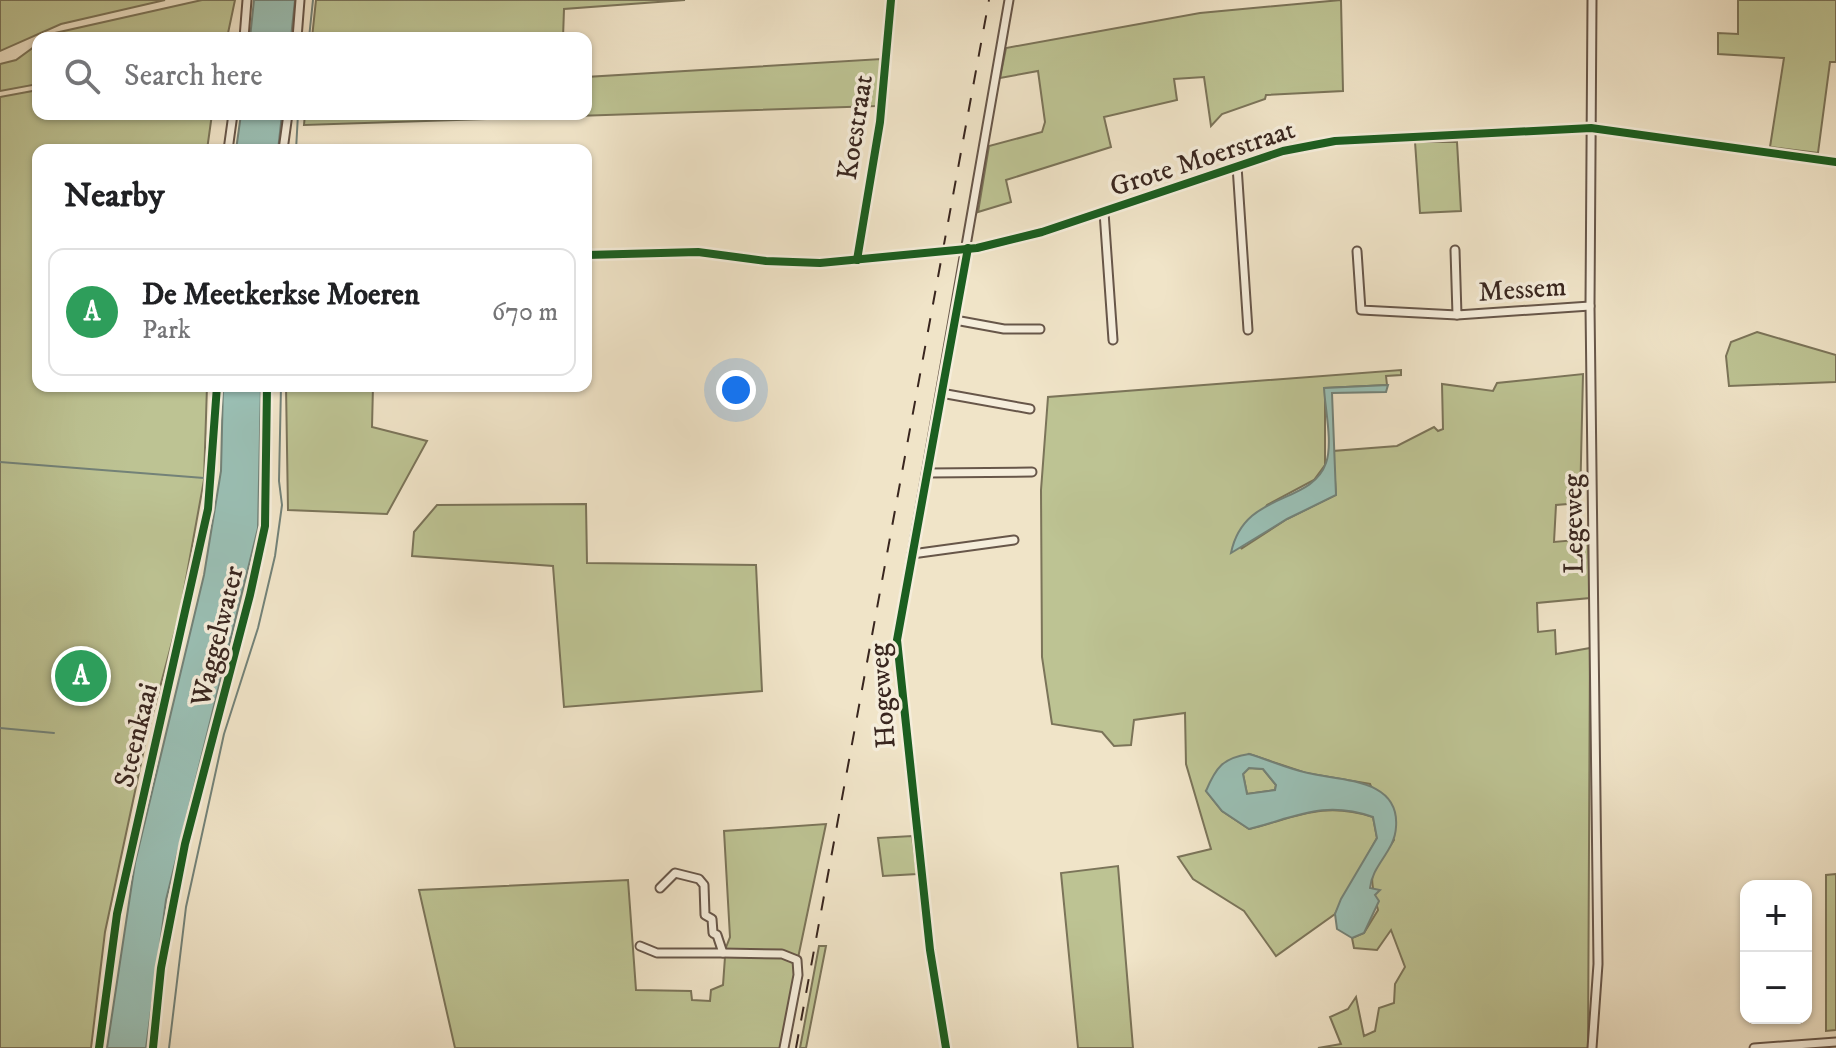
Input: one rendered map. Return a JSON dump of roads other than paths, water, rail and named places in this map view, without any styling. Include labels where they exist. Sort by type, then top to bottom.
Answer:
[{"type":"street","points":[[244,32],[247,0]]},
{"type":"street","points":[[297,32],[300,0]]},
{"type":"street","name":"Koestraat","points":[[857,260],[881,111],[891,0]]},
{"type":"street","name":"Hogeweg","points":[[946,1048],[930,950],[896,656],[1009,0]]},
{"type":"street","name":"Legeweg","points":[[1592,0],[1590,306],[1598,964],[1592,1048]]},
{"type":"street","points":[[229,144],[232,120]]},
{"type":"street","points":[[284,144],[287,120]]},
{"type":"street","name":"Grote Moerstraat","points":[[592,255],[698,252],[784,262],[857,260],[968,248],[1025,238],[1294,147],[1335,141],[1591,128],[1836,162]]},
{"type":"street","name":"Grote Moerstraat","points":[[1237,166],[1248,330]]},
{"type":"street","name":"Grote Moerstraat","points":[[1104,212],[1113,340]]},
{"type":"street","name":"Messem","points":[[1455,250],[1457,315]]},
{"type":"street","name":"Messem","points":[[1357,251],[1361,310],[1457,315],[1590,306]]},
{"type":"street","points":[[955,320],[1004,329],[1040,329]]},
{"type":"street","name":"Steenkaai","points":[[99,1048],[117,914],[208,509],[217,392]]},
{"type":"street","name":"Waggelwater","points":[[153,1048],[161,968],[175,893],[265,526],[267,392]]},
{"type":"street","points":[[941,393],[1030,409]]},
{"type":"street","points":[[927,473],[1032,472]]},
{"type":"street","points":[[912,554],[1014,540]]},
{"type":"street","points":[[660,888],[675,873],[699,879],[704,885],[705,915],[712,919],[713,933],[717,935],[723,953]]},
{"type":"street","points":[[640,946],[657,953],[782,954],[797,960],[798,975],[784,1048]]},
{"type":"street","points":[[1754,1048],[1836,1042]]},
{"type":"water","points":[[254,0],[295,0],[292,32],[251,32]]},
{"type":"water","points":[[240,120],[281,120],[279,144],[237,144]]},
{"type":"water","points":[[1388,385],[1386,392],[1332,393],[1336,495],[1287,519],[1231,553],[1238,533],[1249,518],[1307,486],[1318,477],[1326,463],[1329,436],[1324,388]]},
{"type":"water","points":[[223,392],[261,392],[258,528],[166,900],[146,1048],[107,1048],[135,863],[204,575],[221,471]]},
{"type":"water","points":[[1249,754],[1301,771],[1366,785],[1379,790],[1389,799],[1395,811],[1395,836],[1372,880],[1370,888],[1380,890],[1375,895],[1379,901],[1364,933],[1352,938],[1337,929],[1335,914],[1377,838],[1373,817],[1356,812],[1325,810],[1249,829],[1222,811],[1206,791],[1222,765]],"holes":[[[1249,768],[1263,769],[1276,785],[1275,790],[1247,794],[1243,774]]]},
{"type":"waterway","points":[[310,32],[313,0]]},
{"type":"waterway","points":[[296,144],[298,120]]},
{"type":"waterway","points":[[169,1048],[186,907],[224,734],[258,628],[275,556],[282,505],[279,481],[281,392]]},
{"type":"waterway","points":[[0,462],[204,478]]},
{"type":"waterway","points":[[0,728],[54,733]]},
{"type":"railway","points":[[796,1048],[989,0]]},
{"type":"place","name":"De Meetkerkse Moeren","points":[[81,676]]}]
